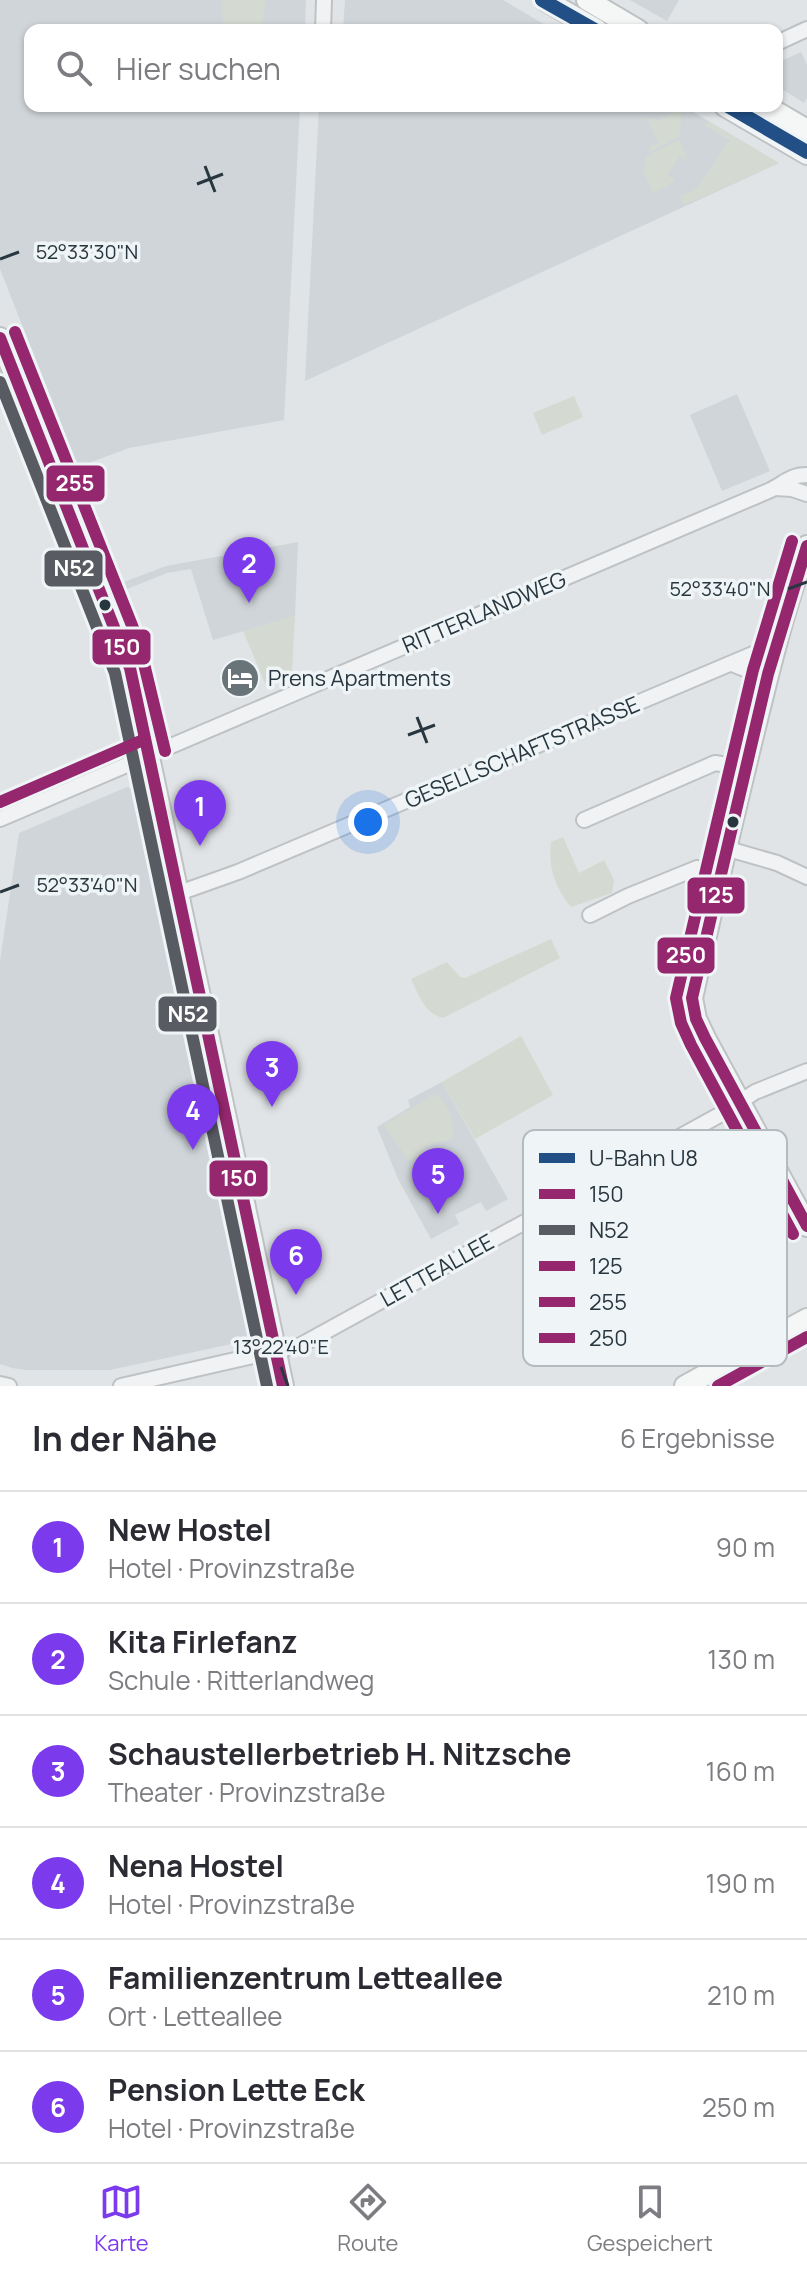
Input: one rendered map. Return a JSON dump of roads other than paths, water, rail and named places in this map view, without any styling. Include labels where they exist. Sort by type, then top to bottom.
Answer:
[{"type":"main road","points":[[545,0],[586,24]]},
{"type":"main road","points":[[587,0],[628,24]]},
{"type":"main road","points":[[735,112],[807,154]]},
{"type":"main road","points":[[776,112],[807,130]]},
{"type":"main road","points":[[0,338],[124,649],[283,1386]]},
{"type":"main road","points":[[755,1130],[705,1038],[696,1019],[692,998],[719,870],[773,654],[806,550]]},
{"type":"main road","points":[[787,1189],[807,1226]]},
{"type":"main road","points":[[787,1330],[807,1319]]},
{"type":"main road","points":[[685,1386],[721,1366]]},
{"type":"street","points":[[323,24],[324,0]]},
{"type":"street","points":[[783,40],[807,29]]},
{"type":"street","name":"RITTERLANDWEG","points":[[0,819],[775,488],[783,480],[807,475]]},
{"type":"street","points":[[775,488],[807,494]]},
{"type":"street","name":"GESELLSCHAFTSTRASSE","points":[[179,893],[222,878],[760,651],[773,654]]},
{"type":"street","points":[[732,664],[767,678]]},
{"type":"street","points":[[584,820],[715,763],[745,768]]},
{"type":"street","points":[[725,848],[777,863],[807,877]]},
{"type":"street","points":[[590,915],[697,868],[719,870]]},
{"type":"street","name":"LETTEALLEE","points":[[692,1130],[755,1092],[807,1071]]},
{"type":"street","name":"LETTEALLEE","points":[[121,1386],[301,1345],[523,1223]]},
{"type":"street","points":[[0,1384],[9,1386]]},
{"type":"metro line","name":"U8","points":[[542,0],[584,24]]},
{"type":"metro line","name":"U8","points":[[738,112],[807,152]]},
{"type":"place","name":"Kita Firlefanz","points":[[249,603]]},
{"type":"place","name":"Prens Apartments","points":[[240,678]]},
{"type":"place","name":"New Hostel","points":[[200,846]]},
{"type":"place","name":"Schaustellerbetrieb H. Nitzsche","points":[[272,1107]]},
{"type":"place","name":"Nena Hostel","points":[[193,1150]]},
{"type":"place","name":"Familienzentrum Letteallee","points":[[438,1214]]},
{"type":"place","name":"Pension Lette Eck","points":[[296,1295]]}]
